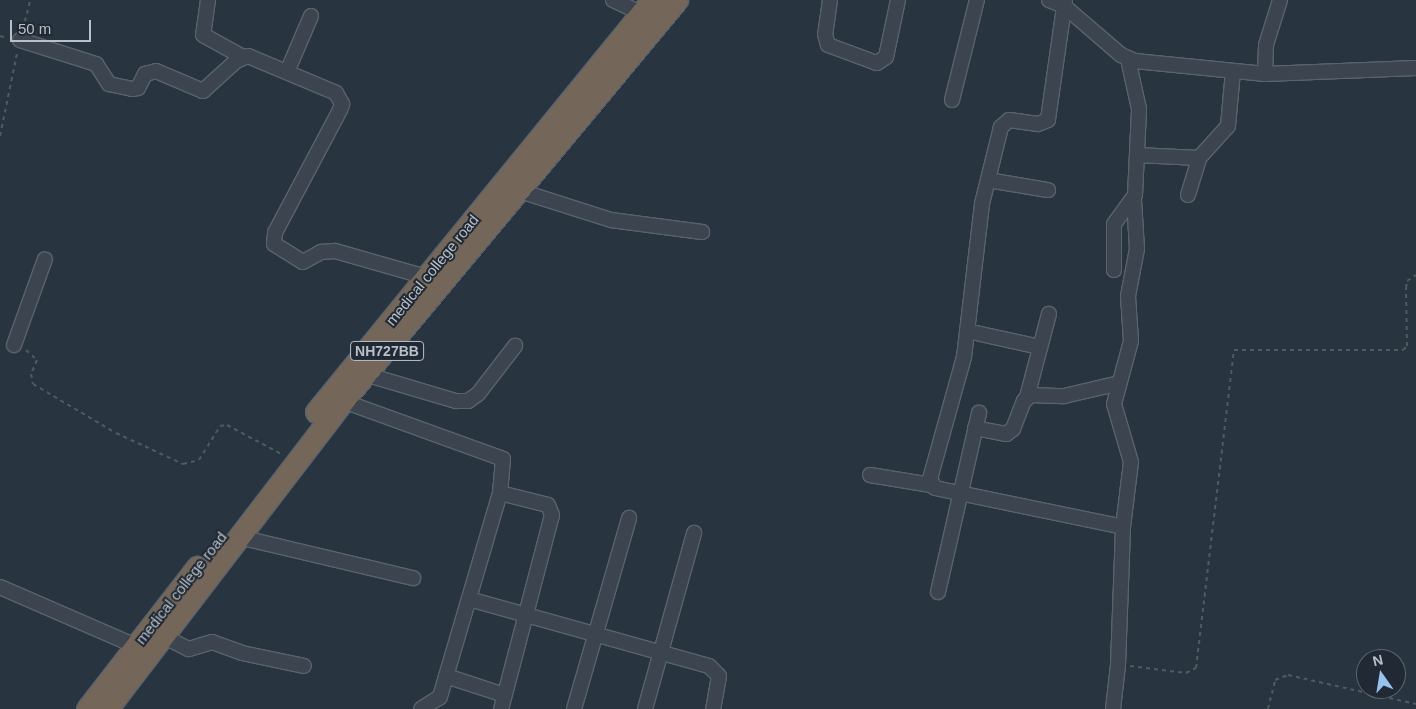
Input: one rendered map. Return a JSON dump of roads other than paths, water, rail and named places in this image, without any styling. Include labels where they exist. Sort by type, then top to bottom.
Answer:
[{"type":"highway","name":"NH727BB","points":[[106,709],[238,537],[318,422],[343,401],[368,375],[677,0]]},
{"type":"highway","name":"medical college road","points":[[87,709],[283,455],[318,422],[426,277],[647,6]]},
{"type":"street","points":[[208,0],[203,35],[243,57],[287,72],[336,93],[342,104],[275,234],[278,249],[304,262],[320,252],[335,252],[426,277]]},
{"type":"street","points":[[613,0],[647,6]]},
{"type":"street","points":[[830,0],[826,34],[828,45],[876,63],[886,57],[898,0]]},
{"type":"street","points":[[952,100],[977,0]]},
{"type":"street","points":[[1049,0],[1065,3],[1128,59],[1265,74],[1416,68]]},
{"type":"street","points":[[1265,74],[1266,45],[1280,0]]},
{"type":"street","points":[[931,485],[967,331],[988,180],[1004,123],[1048,120],[1065,3]]},
{"type":"street","points":[[287,72],[311,16]]},
{"type":"street","points":[[20,40],[96,64],[108,84],[132,90],[138,88],[146,74],[156,71],[203,91],[243,57]]},
{"type":"street","points":[[1113,709],[1118,665],[1123,527],[1131,462],[1114,404],[1131,341],[1128,296],[1137,249],[1134,200],[1139,109],[1128,59]]},
{"type":"street","points":[[1188,195],[1199,158],[1228,126],[1233,71]]},
{"type":"street","points":[[1137,155],[1199,158]]},
{"type":"street","points":[[988,180],[1048,190]]},
{"type":"street","points":[[520,190],[611,220],[702,232]]},
{"type":"street","points":[[1114,270],[1114,224],[1134,200]]},
{"type":"street","points":[[14,345],[45,259]]},
{"type":"street","points":[[975,428],[1010,433],[1027,397],[1049,314]]},
{"type":"street","points":[[967,331],[1040,347]]},
{"type":"street","points":[[368,375],[456,401],[468,401],[478,394],[514,346]]},
{"type":"street","points":[[1027,397],[1064,396],[1120,383]]},
{"type":"street","points":[[343,401],[496,455],[504,465],[500,492],[438,702],[421,709]]},
{"type":"street","points":[[938,592],[959,493],[979,413]]},
{"type":"street","points":[[870,475],[931,485],[959,493],[1123,527]]},
{"type":"street","points":[[446,676],[503,702],[552,509],[500,492]]},
{"type":"street","points":[[574,709],[629,518]]},
{"type":"street","points":[[645,709],[694,534]]},
{"type":"street","points":[[238,537],[413,578]]},
{"type":"street","points":[[0,587],[136,646]]},
{"type":"street","points":[[469,599],[716,670],[720,687],[713,709]]},
{"type":"street","points":[[163,636],[189,649],[212,642],[242,653],[304,666]]}]
